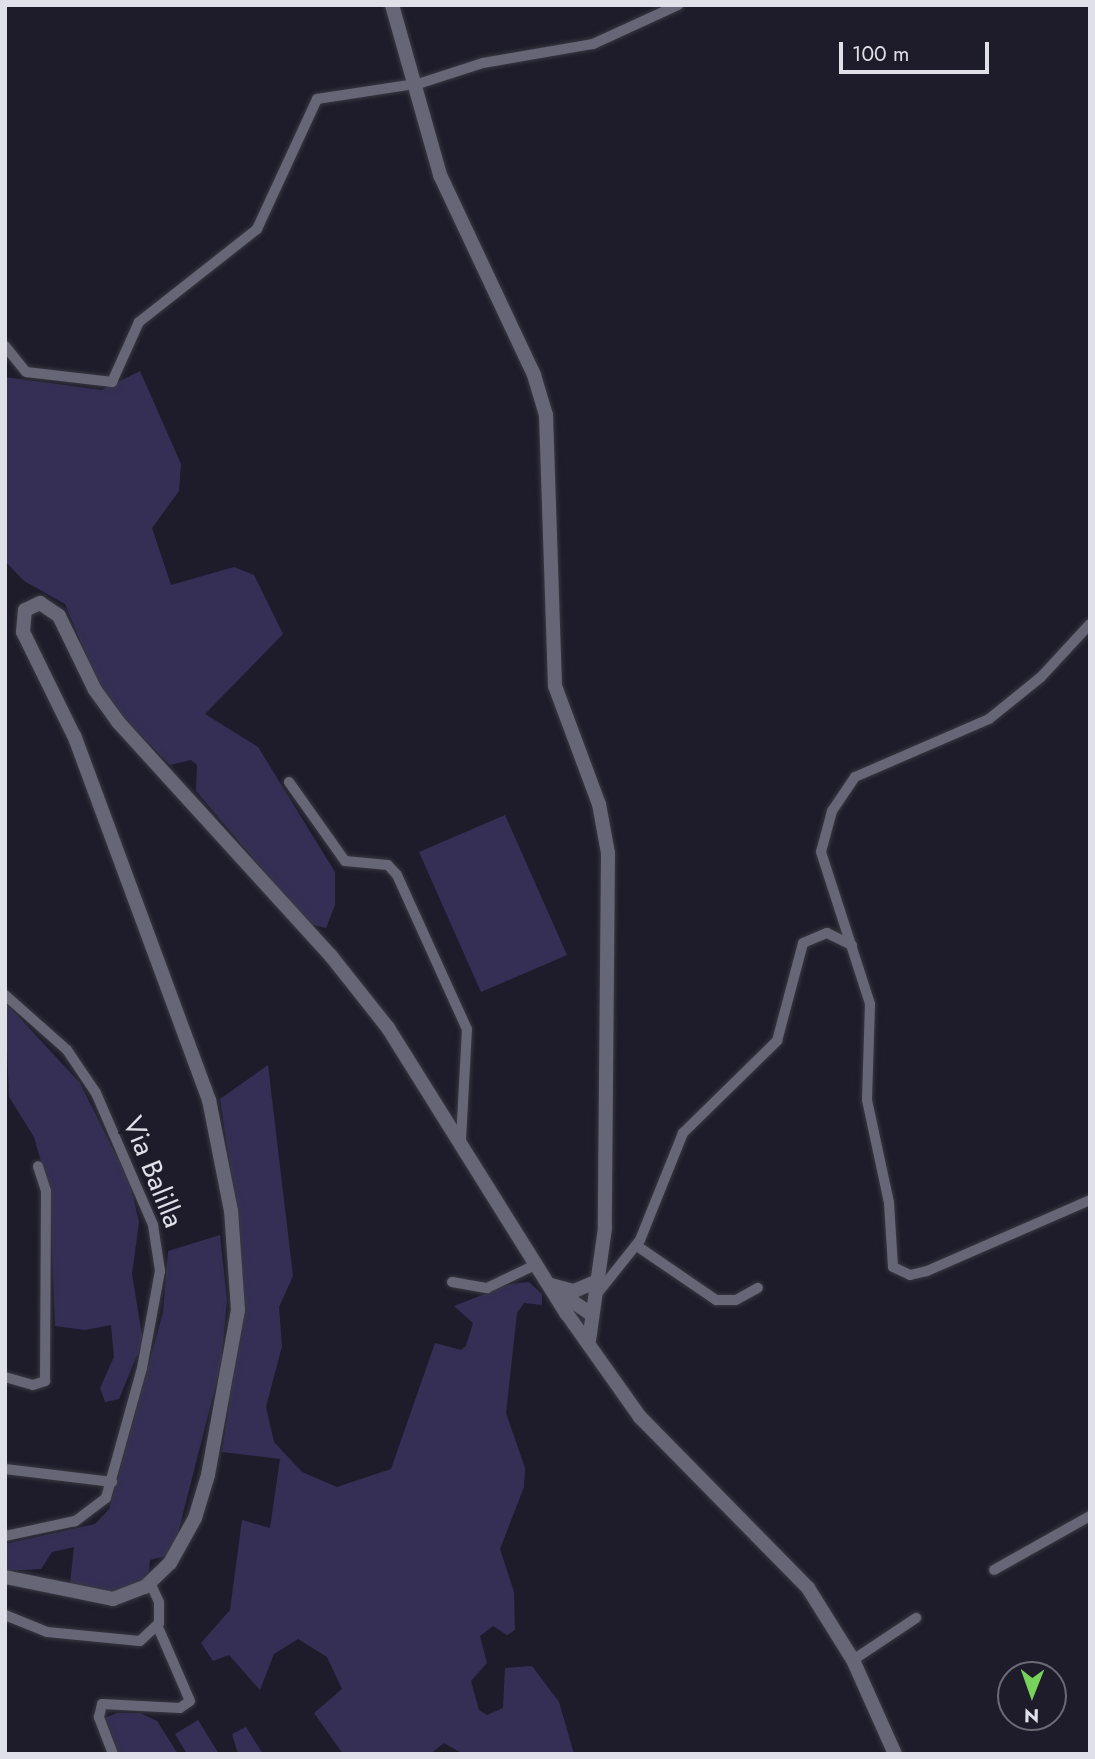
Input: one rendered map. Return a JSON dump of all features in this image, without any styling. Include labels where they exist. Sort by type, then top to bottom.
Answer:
[{"type":"street","points":[[392,5],[411,84],[449,198],[544,408],[555,686],[599,804],[608,853],[606,1219],[589,1341]]},
{"type":"street","points":[[5,346],[26,372],[112,382],[139,322],[257,229],[316,101],[411,84],[483,63],[606,41],[678,5]]},
{"type":"street","points":[[5,1577],[104,1600],[122,1598],[150,1583],[185,1539],[212,1461],[236,1333],[234,1235],[206,1089],[74,736],[23,632],[21,618],[28,607],[43,603],[55,610],[118,722],[345,973],[408,1056],[562,1305],[650,1430],[792,1568],[853,1660],[895,1754]]},
{"type":"street","points":[[1090,624],[1041,677],[989,719],[867,770],[842,792],[824,831],[821,860],[853,945],[871,1009],[867,1100],[889,1203],[893,1267],[910,1275],[923,1273],[1090,1200]]},
{"type":"street","points":[[289,782],[345,860],[388,865],[397,875],[467,1029],[461,1140]]},
{"type":"street","points":[[562,1305],[576,1314],[592,1306],[637,1246],[683,1133],[777,1041],[803,943],[827,933],[853,945]]},
{"type":"street","name":"Via Balilla","points":[[5,995],[50,1033],[86,1076],[156,1236],[158,1297],[112,1482]]},
{"type":"street","points":[[5,1377],[33,1385],[45,1381],[46,1191],[38,1167]]},
{"type":"street","points":[[637,1246],[716,1300],[736,1300],[758,1288]]},
{"type":"street","points":[[452,1282],[487,1288],[537,1264]]},
{"type":"street","points":[[551,1285],[574,1291],[598,1281]]},
{"type":"street","points":[[551,1285],[592,1306]]},
{"type":"street","points":[[5,1469],[112,1482],[102,1503],[80,1519],[5,1536]]},
{"type":"street","points":[[994,1570],[1090,1516]]},
{"type":"street","points":[[113,1754],[99,1717],[102,1704],[180,1708],[190,1701],[158,1627],[159,1602],[150,1583]]},
{"type":"street","points":[[5,1615],[47,1632],[124,1642],[144,1639],[158,1627]]},
{"type":"street","points":[[853,1660],[916,1618]]},
{"type":"shaded area","points":[[140,371],[181,464],[179,491],[152,528],[171,585],[234,567],[254,575],[283,634],[205,714],[258,747],[335,872],[335,905],[326,928],[309,924],[196,791],[197,765],[191,760],[170,765],[104,698],[65,604],[24,581],[5,561],[5,377],[102,390]]},
{"type":"shaded area","points":[[505,815],[567,955],[481,992],[419,852]]},
{"type":"shaded area","points":[[5,1002],[80,1083],[130,1183],[139,1222],[132,1274],[143,1341],[119,1399],[105,1402],[100,1388],[114,1357],[111,1325],[85,1330],[55,1326],[50,1193],[34,1137],[9,1097]]},
{"type":"shaded area","points":[[268,1065],[293,1276],[279,1307],[282,1346],[266,1407],[274,1442],[302,1472],[337,1487],[391,1469],[435,1343],[461,1350],[466,1346],[473,1323],[454,1306],[510,1284],[529,1282],[542,1294],[542,1305],[524,1303],[517,1313],[506,1413],[525,1468],[524,1487],[500,1549],[514,1592],[515,1630],[507,1635],[493,1626],[480,1636],[487,1663],[471,1681],[479,1710],[487,1715],[503,1708],[505,1668],[532,1666],[559,1702],[574,1754],[463,1754],[444,1743],[430,1754],[343,1754],[314,1713],[342,1689],[327,1657],[298,1639],[274,1654],[260,1690],[229,1655],[213,1661],[201,1643],[230,1610],[242,1520],[270,1528],[280,1459],[222,1452],[244,1300],[239,1227],[220,1099]]},
{"type":"shaded area","points":[[220,1235],[227,1300],[221,1365],[176,1541],[166,1556],[150,1560],[148,1578],[116,1596],[34,1579],[70,1583],[74,1547],[52,1552],[41,1569],[5,1571],[5,1544],[95,1524],[109,1509],[163,1312],[168,1251]]},
{"type":"shaded area","points":[[117,1713],[140,1713],[157,1721],[178,1754],[119,1754],[105,1718]]},
{"type":"shaded area","points":[[198,1720],[219,1754],[187,1754],[175,1734]]},
{"type":"shaded area","points":[[246,1727],[263,1754],[238,1754],[232,1734]]}]
